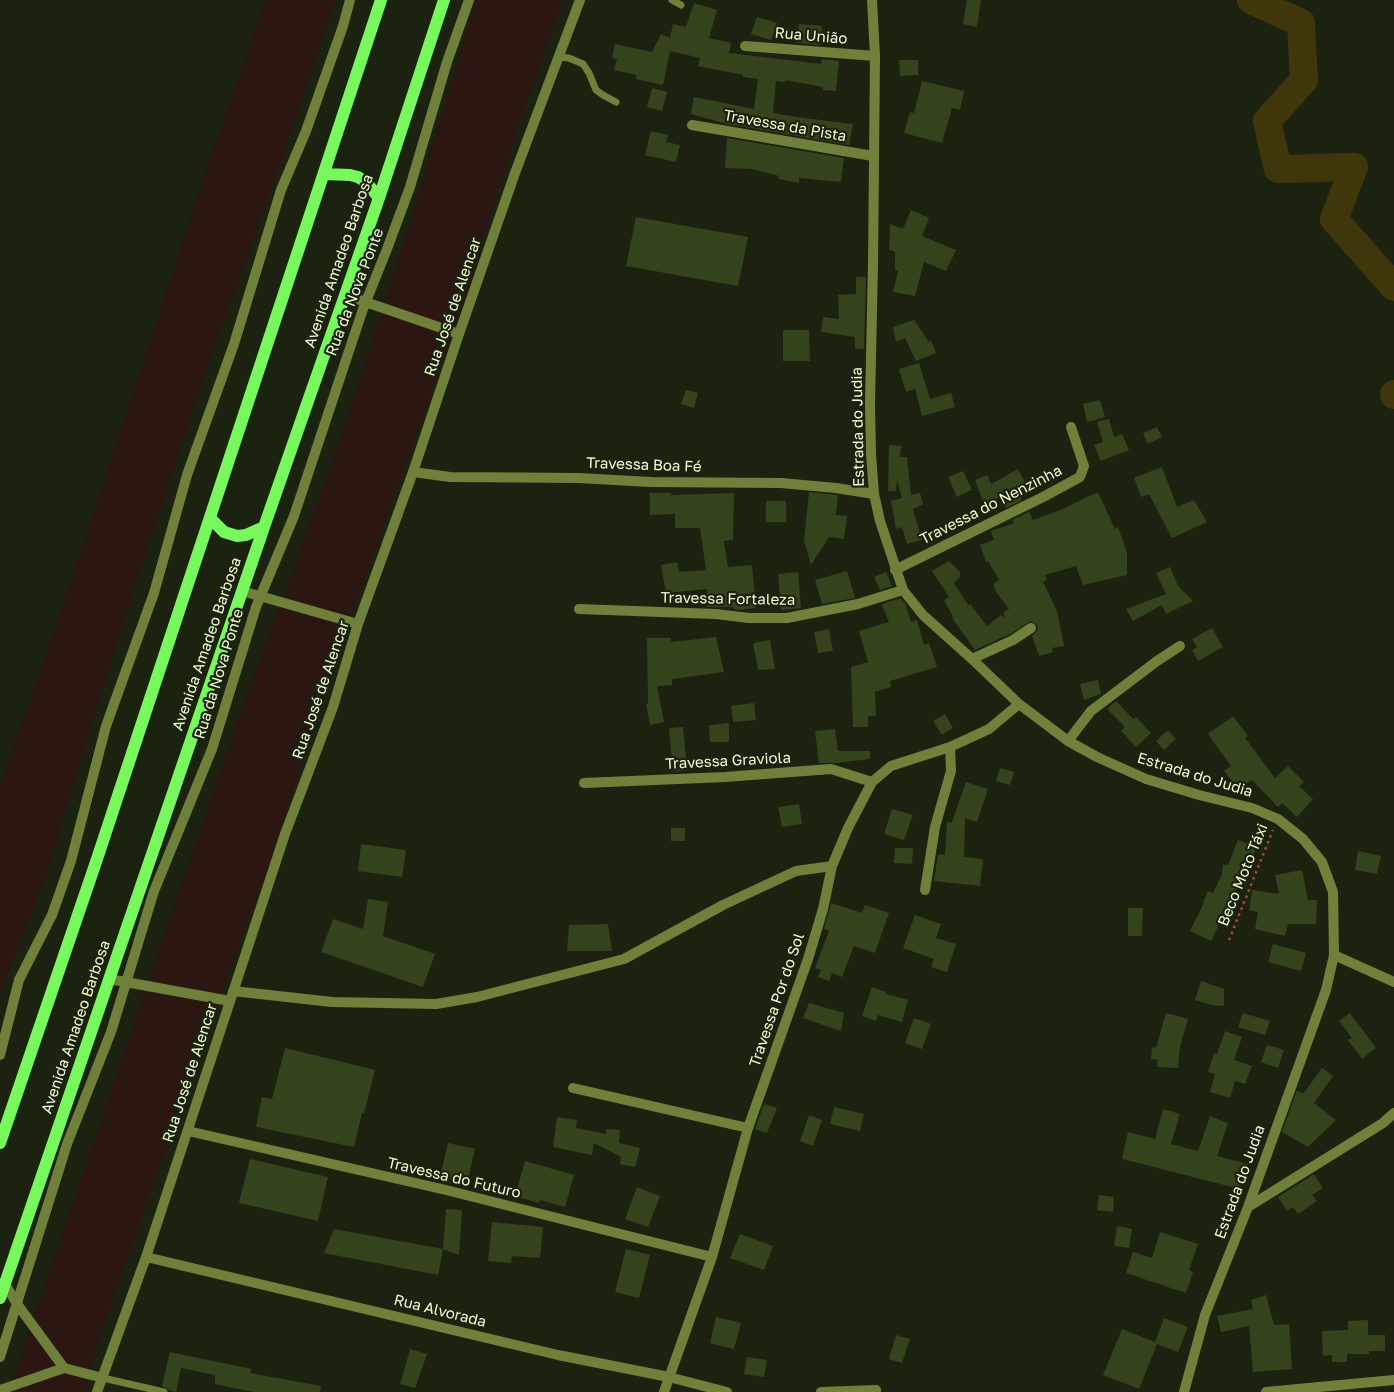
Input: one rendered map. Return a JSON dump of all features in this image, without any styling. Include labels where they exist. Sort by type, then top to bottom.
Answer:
[{"type":"main road","points":[[0,1143],[97,859],[380,0]]},
{"type":"main road","name":"Avenida Amadeo Barbosa","points":[[0,1298],[264,527],[379,198],[444,0]]},
{"type":"main road","points":[[324,174],[358,177],[367,183],[379,198]]},
{"type":"main road","points":[[210,518],[224,532],[237,536],[246,535],[264,527]]},
{"type":"street","points":[[0,1055],[20,980],[52,915],[71,861],[106,726],[154,593],[187,474],[234,344],[281,190],[306,131],[343,26],[350,0]]},
{"type":"street","name":"Rua da Nova Ponte","points":[[0,1357],[67,1144],[111,1032],[154,891],[212,749],[261,596],[294,516],[365,303],[410,187],[447,62],[469,0]]},
{"type":"street","name":"Rua José de Alencar","points":[[98,1392],[146,1257],[285,834],[333,707],[358,624],[413,472],[515,173],[580,0]]},
{"type":"street","name":"Estrada do Judia","points":[[872,0],[875,56],[870,404],[871,454],[874,494],[880,521],[903,590],[923,615],[1018,704],[1068,740],[1097,758],[1146,778],[1199,795],[1252,808],[1278,818],[1303,839],[1322,862],[1334,892],[1334,955],[1320,1009],[1287,1094],[1248,1207],[1205,1315],[1184,1392]]},
{"type":"street","name":"Rua União","points":[[744,46],[875,56]]},
{"type":"street","name":"Travessa da Pista","points":[[692,125],[873,156]]},
{"type":"street","points":[[345,295],[459,334]]},
{"type":"street","name":"Travessa do Nenzinha","points":[[895,570],[1080,477],[1084,466],[1071,427]]},
{"type":"street","name":"Travessa Boa Fé","points":[[413,472],[458,477],[781,483],[874,494]]},
{"type":"street","name":"Travessa Fortaleza","points":[[579,609],[716,614],[748,618],[787,618],[858,604],[903,590]]},
{"type":"street","points":[[242,591],[358,624]]},
{"type":"street","points":[[972,659],[1013,640],[1031,628]]},
{"type":"street","points":[[1068,740],[1091,711],[1180,646]]},
{"type":"street","name":"Travessa Por do Sol","points":[[664,1392],[712,1257],[748,1128],[808,959],[823,909],[832,866],[848,828],[872,782],[891,766],[950,747],[989,729],[1018,704]]},
{"type":"street","points":[[925,890],[935,827],[951,771],[950,747]]},
{"type":"street","name":"Travessa Graviola","points":[[584,783],[725,777],[831,769],[872,782]]},
{"type":"street","points":[[109,979],[231,996],[332,1002],[436,1004],[477,997],[624,959],[723,905],[796,871],[832,866]]},
{"type":"street","points":[[1334,955],[1394,982]]},
{"type":"street","points":[[573,1088],[748,1128]]},
{"type":"street","points":[[1248,1207],[1383,1123],[1394,1113]]},
{"type":"street","points":[[1383,1123],[1394,1122]]},
{"type":"street","name":"Travessa do Futuro","points":[[188,1131],[446,1190],[712,1257]]},
{"type":"street","name":"Rua Alvorada","points":[[146,1257],[558,1355],[669,1377],[727,1392]]},
{"type":"street","points":[[5,1284],[17,1304],[64,1368]]},
{"type":"street","points":[[0,1390],[64,1368],[103,1378]]},
{"type":"street","points":[[1266,1392],[1394,1380]]},
{"type":"street","points":[[821,1392],[876,1390]]},
{"type":"lane","points":[[672,0],[681,4]]},
{"type":"lane","points":[[559,57],[570,58],[582,64],[589,73],[596,90],[603,96],[616,102]]},
{"type":"lane","points":[[103,1378],[164,1392]]},
{"type":"path","name":"Beco Moto Táxi","points":[[1229,940],[1278,818]]},
{"type":"shaded area","points":[[265,0],[336,0],[266,204],[198,393],[95,712],[47,874],[0,993],[0,786],[65,597],[215,143]]},
{"type":"shaded area","points":[[475,0],[563,0],[516,133],[465,300],[340,648],[270,864],[190,1076],[92,1362],[86,1392],[8,1392],[234,730],[340,440],[410,222]]},
{"type":"building","points":[[967,0],[981,0],[977,27],[963,24]]},
{"type":"building","points":[[694,3],[717,10],[709,38],[731,43],[729,53],[821,64],[822,59],[839,61],[836,91],[823,90],[823,87],[785,80],[785,82],[776,81],[773,113],[853,124],[849,145],[727,124],[691,114],[694,97],[754,109],[758,79],[698,66],[700,58],[670,51],[663,85],[636,79],[636,75],[614,70],[617,59],[612,58],[615,44],[652,52],[661,34],[670,38],[673,24],[686,27]]},
{"type":"building","points":[[757,17],[777,23],[771,40],[751,34]]},
{"type":"building","points":[[799,24],[822,26],[820,45],[797,43]]},
{"type":"building","points":[[899,60],[918,60],[918,75],[900,76]]},
{"type":"building","points":[[922,81],[964,91],[960,110],[952,108],[942,143],[904,133],[910,112],[914,113]]},
{"type":"building","points":[[652,88],[667,92],[662,111],[647,107]]},
{"type":"building","points":[[651,131],[668,135],[666,142],[680,145],[676,162],[645,155]]},
{"type":"building","points":[[727,138],[844,158],[841,182],[799,178],[799,183],[778,179],[779,176],[752,169],[725,168]]},
{"type":"building","points":[[911,210],[929,218],[922,236],[956,250],[946,271],[924,262],[915,296],[893,292],[898,271],[895,270],[895,252],[889,250],[890,224],[903,229]]},
{"type":"building","points":[[636,217],[748,237],[738,286],[626,266]]},
{"type":"building","points":[[856,277],[866,277],[864,349],[855,349],[855,337],[821,332],[823,317],[839,319],[838,295],[856,294]]},
{"type":"building","points":[[914,320],[929,342],[931,341],[936,353],[916,361],[905,338],[896,342],[893,327]]},
{"type":"building","points":[[783,330],[809,330],[810,361],[783,361]]},
{"type":"building","points":[[919,363],[930,399],[951,393],[955,407],[922,416],[915,389],[906,392],[899,369]]},
{"type":"building","points":[[686,390],[698,393],[694,408],[681,404]]},
{"type":"building","points":[[1100,400],[1105,417],[1087,422],[1083,404]]},
{"type":"building","points":[[1109,419],[1114,437],[1122,434],[1129,450],[1101,461],[1094,445],[1103,442],[1097,422]]},
{"type":"building","points":[[1157,427],[1162,437],[1148,444],[1143,433]]},
{"type":"building","points":[[889,445],[901,446],[900,457],[907,457],[911,495],[920,493],[923,504],[913,509],[922,540],[907,544],[902,527],[896,529],[891,501],[902,498],[897,480],[896,491],[888,491]]},
{"type":"building","points":[[1162,467],[1177,507],[1194,500],[1207,522],[1172,538],[1149,494],[1141,497],[1134,478]]},
{"type":"building","points":[[1018,469],[1025,482],[1016,487],[1022,500],[1006,508],[1000,497],[984,504],[975,480],[987,475],[991,484]]},
{"type":"building","points":[[963,471],[972,490],[957,497],[948,477]]},
{"type":"building","points":[[809,492],[838,495],[836,515],[847,516],[844,539],[829,537],[811,565],[804,540]]},
{"type":"building","points":[[1098,492],[1115,529],[1118,527],[1127,552],[1127,575],[1083,585],[1076,566],[1045,575],[1047,580],[1043,582],[1057,611],[1064,646],[1052,648],[1053,652],[1039,656],[1032,636],[1038,627],[1031,621],[1010,634],[975,650],[952,618],[944,600],[949,597],[932,571],[949,561],[960,572],[960,577],[954,583],[968,605],[970,604],[987,626],[1001,615],[1005,619],[1003,613],[1009,609],[996,592],[993,584],[999,580],[988,561],[986,562],[980,545],[994,540],[991,531],[1014,523],[1012,520],[1029,512],[1033,520],[1058,511]]},
{"type":"building","points":[[650,493],[671,493],[671,495],[734,493],[733,540],[724,541],[728,567],[752,565],[756,608],[739,610],[732,607],[707,607],[707,589],[666,593],[661,565],[677,562],[679,572],[706,570],[700,528],[675,528],[675,514],[650,515]]},
{"type":"building","points":[[766,501],[786,501],[786,522],[766,522]]},
{"type":"building","points":[[1170,567],[1178,586],[1193,601],[1166,614],[1162,605],[1133,621],[1126,609],[1166,594],[1156,573]]},
{"type":"building","points":[[847,571],[855,598],[822,604],[815,580]]},
{"type":"building","points":[[798,572],[801,608],[781,610],[778,574]]},
{"type":"building","points":[[886,572],[892,586],[880,590],[874,577]]},
{"type":"building","points":[[898,599],[905,603],[911,622],[917,620],[924,645],[929,643],[937,667],[890,681],[891,687],[875,692],[876,716],[868,716],[868,727],[853,727],[851,667],[868,662],[859,631],[889,622],[882,605]]},
{"type":"building","points":[[1212,628],[1223,647],[1198,661],[1192,650],[1197,647],[1192,639]]},
{"type":"building","points":[[829,629],[833,651],[818,653],[814,632]]},
{"type":"building","points":[[716,637],[724,672],[672,679],[672,685],[657,686],[664,722],[650,725],[646,704],[648,703],[647,638],[671,638],[671,642]]},
{"type":"building","points":[[770,640],[775,669],[758,670],[753,643]]},
{"type":"building","points":[[1098,680],[1101,694],[1084,700],[1080,684]]},
{"type":"building","points":[[1116,701],[1133,719],[1136,717],[1151,733],[1136,747],[1121,731],[1125,727],[1107,709]]},
{"type":"building","points":[[754,703],[756,720],[733,722],[731,706]]},
{"type":"building","points":[[945,714],[953,728],[942,735],[933,721]]},
{"type":"building","points":[[1233,716],[1248,736],[1245,738],[1275,778],[1288,766],[1304,782],[1299,786],[1313,799],[1297,817],[1282,803],[1278,807],[1252,780],[1238,788],[1224,771],[1231,766],[1208,734]]},
{"type":"building","points":[[729,723],[729,742],[710,742],[709,725]]},
{"type":"building","points":[[683,727],[687,770],[673,772],[669,728]]},
{"type":"building","points":[[835,729],[838,751],[870,751],[870,759],[819,763],[815,731]]},
{"type":"building","points":[[1168,730],[1176,739],[1164,750],[1156,741]]},
{"type":"building","points":[[1000,768],[1014,772],[1010,785],[996,781]]},
{"type":"building","points":[[966,782],[988,789],[977,822],[965,818],[964,857],[983,859],[980,886],[934,881],[938,854],[945,855],[947,822],[952,822]]},
{"type":"building","points":[[799,804],[802,824],[782,827],[778,807]]},
{"type":"building","points":[[892,809],[913,815],[904,840],[884,834]]},
{"type":"building","points":[[671,828],[685,828],[685,841],[671,841]]},
{"type":"building","points":[[1238,840],[1257,847],[1211,941],[1190,931],[1208,891],[1213,893],[1222,874],[1223,864],[1228,865]]},
{"type":"building","points":[[361,844],[406,850],[402,877],[358,871]]},
{"type":"building","points":[[895,848],[913,848],[912,864],[894,863]]},
{"type":"building","points":[[1358,851],[1381,856],[1377,874],[1355,870]]},
{"type":"building","points":[[1302,870],[1308,900],[1317,900],[1316,924],[1288,924],[1285,936],[1255,929],[1258,912],[1249,910],[1252,890],[1279,894],[1275,875]]},
{"type":"building","points":[[368,899],[388,902],[383,936],[435,954],[423,987],[321,952],[333,919],[363,929]]},
{"type":"building","points":[[831,903],[862,913],[865,905],[889,913],[875,953],[854,946],[842,977],[832,973],[829,981],[818,977],[821,970],[815,968],[829,931],[824,929]]},
{"type":"building","points":[[1128,908],[1143,908],[1142,936],[1128,936]]},
{"type":"building","points":[[915,915],[941,924],[936,938],[956,944],[947,972],[931,967],[934,959],[903,948]]},
{"type":"building","points":[[608,924],[612,951],[567,951],[569,925]]},
{"type":"building","points":[[1273,944],[1306,953],[1301,971],[1268,962]]},
{"type":"building","points":[[1201,981],[1224,989],[1224,1006],[1195,1000]]},
{"type":"building","points":[[872,987],[886,992],[886,994],[908,1000],[902,1022],[878,1015],[876,1021],[862,1016]]},
{"type":"building","points":[[809,1003],[844,1013],[841,1031],[803,1018]]},
{"type":"building","points":[[1166,1013],[1188,1019],[1180,1047],[1178,1068],[1157,1067],[1158,1060],[1151,1059],[1152,1047],[1156,1048]]},
{"type":"building","points":[[1243,1013],[1270,1021],[1265,1035],[1238,1027]]},
{"type":"building","points":[[1350,1013],[1376,1048],[1362,1059],[1348,1040],[1352,1038],[1339,1021]]},
{"type":"building","points":[[914,1018],[931,1024],[922,1049],[905,1043]]},
{"type":"building","points":[[1225,1031],[1242,1037],[1234,1060],[1252,1066],[1245,1084],[1235,1081],[1230,1098],[1210,1092],[1215,1074],[1208,1072],[1214,1053],[1217,1054]]},
{"type":"building","points":[[1267,1045],[1284,1050],[1278,1068],[1261,1062]]},
{"type":"building","points":[[285,1048],[375,1070],[354,1147],[256,1127],[262,1097],[272,1099]]},
{"type":"building","points":[[1322,1068],[1333,1076],[1314,1103],[1336,1120],[1308,1147],[1282,1132],[1297,1090],[1303,1094]]},
{"type":"building","points":[[764,1104],[777,1108],[767,1133],[755,1129]]},
{"type":"building","points":[[834,1107],[864,1114],[860,1131],[830,1124]]},
{"type":"building","points":[[1163,1109],[1180,1114],[1171,1144],[1198,1151],[1210,1116],[1228,1123],[1217,1156],[1248,1164],[1240,1189],[1122,1159],[1128,1132],[1155,1139]]},
{"type":"building","points":[[809,1115],[822,1120],[813,1146],[800,1141]]},
{"type":"building","points":[[557,1117],[577,1120],[576,1128],[606,1134],[606,1129],[620,1130],[619,1143],[640,1148],[635,1167],[620,1164],[621,1157],[594,1143],[592,1155],[553,1147]]},
{"type":"building","points":[[448,1143],[475,1149],[467,1183],[440,1177]]},
{"type":"building","points":[[250,1159],[328,1177],[318,1221],[239,1203]]},
{"type":"building","points":[[525,1161],[574,1175],[565,1207],[540,1200],[539,1203],[515,1196]]},
{"type":"building","points":[[1314,1174],[1323,1188],[1312,1195],[1317,1201],[1298,1214],[1293,1207],[1287,1211],[1278,1197]]},
{"type":"building","points":[[637,1187],[660,1196],[648,1227],[625,1219]]},
{"type":"building","points":[[1099,1195],[1114,1197],[1113,1212],[1097,1210]]},
{"type":"building","points":[[446,1209],[462,1210],[459,1255],[443,1249]]},
{"type":"building","points":[[492,1222],[543,1227],[540,1258],[512,1256],[511,1263],[488,1261]]},
{"type":"building","points":[[1117,1226],[1132,1229],[1129,1248],[1114,1246]]},
{"type":"building","points":[[334,1229],[443,1249],[438,1275],[324,1253]]},
{"type":"building","points":[[1160,1232],[1198,1244],[1189,1270],[1193,1272],[1186,1293],[1126,1273],[1133,1252],[1152,1258]]},
{"type":"building","points":[[740,1234],[773,1246],[764,1270],[730,1258]]},
{"type":"building","points":[[626,1249],[650,1255],[639,1298],[615,1292]]},
{"type":"building","points":[[1266,1295],[1274,1325],[1289,1324],[1292,1369],[1253,1372],[1249,1326],[1221,1332],[1217,1316],[1253,1309],[1251,1300]]},
{"type":"building","points":[[716,1317],[741,1323],[734,1349],[710,1343]]},
{"type":"building","points":[[1164,1318],[1188,1327],[1178,1352],[1157,1344],[1139,1389],[1103,1375],[1122,1329],[1155,1342]]},
{"type":"building","points":[[1368,1320],[1368,1335],[1385,1335],[1385,1351],[1369,1351],[1369,1354],[1347,1354],[1347,1362],[1332,1362],[1332,1355],[1323,1356],[1322,1331],[1348,1330],[1348,1321]]},
{"type":"building","points":[[896,1335],[910,1339],[902,1363],[889,1359]]},
{"type":"building","points":[[410,1349],[427,1354],[415,1388],[400,1384]]},
{"type":"building","points":[[170,1352],[251,1369],[250,1373],[321,1386],[320,1392],[253,1392],[215,1384],[215,1375],[181,1368],[176,1392],[162,1386]]},
{"type":"building","points":[[747,1357],[767,1360],[764,1377],[744,1374]]},
{"type":"waterway","points":[[1251,0],[1301,23],[1304,80],[1267,121],[1278,169],[1354,167],[1334,219],[1394,287]]}]
